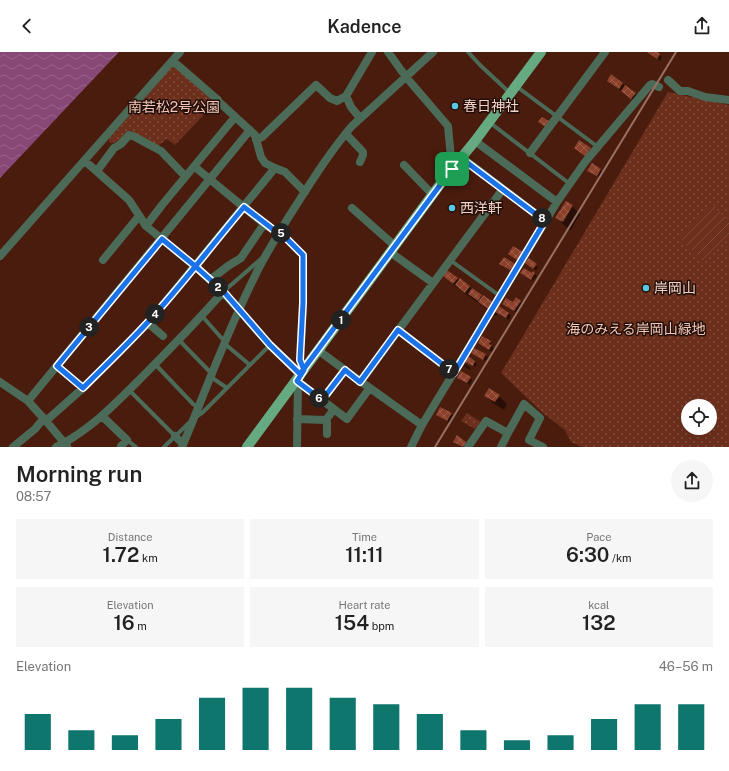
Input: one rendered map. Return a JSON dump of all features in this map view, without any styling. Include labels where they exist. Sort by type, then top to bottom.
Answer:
[{"type":"main road","points":[[246,447],[300,377],[318,350],[452,169],[475,141],[541,52]]},
{"type":"street","points":[[0,256],[104,140],[180,52]]},
{"type":"street","points":[[256,140],[262,137],[316,85],[330,98],[337,101],[346,96],[372,52]]},
{"type":"street","points":[[388,52],[406,77],[448,126],[452,169]]},
{"type":"street","points":[[175,436],[183,446],[239,310],[266,254],[305,192],[346,134],[360,118],[433,52]]},
{"type":"street","points":[[530,153],[605,52]]},
{"type":"street","points":[[173,61],[255,134],[261,157],[265,163],[285,172],[305,192]]},
{"type":"street","points":[[668,80],[680,91],[688,91],[705,97],[729,100]]},
{"type":"street","points":[[411,447],[422,425],[557,202],[585,162],[650,85],[652,84],[659,87]]},
{"type":"street","points":[[346,96],[351,107],[360,118]]},
{"type":"street","points":[[146,226],[235,117]]},
{"type":"street","points":[[28,401],[250,130]]},
{"type":"street","points":[[346,134],[363,152],[360,162]]},
{"type":"street","points":[[96,171],[114,148],[121,144],[129,135],[161,151],[186,176]]},
{"type":"street","points":[[104,140],[114,148]]},
{"type":"street","points":[[475,141],[557,202]]},
{"type":"street","points":[[461,158],[545,221]]},
{"type":"street","points":[[85,160],[129,200],[146,226],[224,292],[270,345],[322,400],[347,419],[369,389]]},
{"type":"street","points":[[404,165],[433,195]]},
{"type":"street","points":[[195,166],[264,224],[279,233]]},
{"type":"street","points":[[13,447],[83,388],[148,323],[275,168]]},
{"type":"street","points":[[360,382],[503,188]]},
{"type":"street","points":[[352,208],[393,249],[433,283]]},
{"type":"street","points":[[103,260],[139,216]]},
{"type":"street","points":[[210,280],[241,258],[264,224]]},
{"type":"street","points":[[56,447],[66,445],[102,416],[179,340],[224,292]]},
{"type":"street","points":[[148,323],[163,336]]},
{"type":"street","points":[[398,330],[454,373]]},
{"type":"street","points":[[318,350],[369,389],[382,396],[422,425]]},
{"type":"street","points":[[57,366],[83,388]]},
{"type":"street","points":[[322,400],[345,370]]},
{"type":"street","points":[[297,447],[300,377]]},
{"type":"street","points":[[0,382],[28,401],[66,445]]},
{"type":"street","points":[[501,447],[524,404],[540,418],[527,443],[543,447]]},
{"type":"street","points":[[327,434],[326,420],[334,409]]},
{"type":"street","points":[[102,416],[124,443]]},
{"type":"street","points":[[297,419],[326,420]]},
{"type":"street","points":[[468,447],[486,421],[508,433]]},
{"type":"lane","points":[[468,52],[480,65],[513,90],[557,116],[598,147]]},
{"type":"lane","points":[[489,122],[570,184]]},
{"type":"lane","points":[[279,233],[303,255],[300,377]]},
{"type":"lane","points":[[224,292],[266,254]]},
{"type":"lane","points":[[450,260],[500,296]]},
{"type":"lane","points":[[202,316],[225,343],[250,365]]},
{"type":"lane","points":[[179,340],[212,376],[227,388]]},
{"type":"lane","points":[[164,447],[203,412],[270,345]]},
{"type":"lane","points":[[155,364],[193,404],[198,407]]},
{"type":"lane","points":[[129,390],[175,436]]},
{"type":"lane","points":[[124,443],[136,447]]},
{"type":"green space","name":"南若松2号公園","points":[[174,64],[216,102],[175,145],[167,139],[158,146],[130,130],[119,141],[109,142],[109,139]]},
{"type":"green space","name":"海のみえる岸岡山緑地","points":[[668,92],[729,105],[729,447],[582,447],[571,442],[565,430],[544,414],[501,373]]},
{"type":"green space","points":[[713,205],[729,222],[729,238],[704,262],[680,238]]},
{"type":"green space","points":[[467,413],[481,422],[475,429],[461,421]]},
{"type":"water","points":[[0,52],[119,52],[0,178]]},
{"type":"building","points":[[647,52],[658,52],[660,54],[657,59]]},
{"type":"building","points":[[611,74],[623,83],[619,89],[607,81]]},
{"type":"building","points":[[625,85],[636,93],[631,99],[621,91]]},
{"type":"building","points":[[542,117],[551,122],[547,128],[538,122]]},
{"type":"building","points":[[579,140],[591,148],[585,156],[574,148]]},
{"type":"building","points":[[592,163],[601,169],[597,176],[587,171]]},
{"type":"building","points":[[566,201],[573,205],[563,222],[555,218]]},
{"type":"building","points":[[513,246],[523,252],[517,260],[508,254]]},
{"type":"building","points":[[504,257],[515,264],[510,270],[499,264]]},
{"type":"building","points":[[529,258],[537,264],[533,269],[525,263]]},
{"type":"building","points":[[524,268],[532,273],[533,271],[535,273],[531,280],[520,273]]},
{"type":"building","points":[[447,270],[458,278],[453,284],[443,276]]},
{"type":"building","points":[[460,278],[470,286],[465,293],[455,285]]},
{"type":"building","points":[[472,288],[482,295],[478,301],[468,294]]},
{"type":"building","points":[[483,295],[493,302],[488,309],[478,302]]},
{"type":"building","points":[[516,297],[521,301],[514,311],[502,304],[506,298],[513,302]]},
{"type":"building","points":[[499,306],[509,313],[506,318],[495,312]]},
{"type":"building","points":[[482,336],[491,341],[489,344],[492,345],[489,350],[478,343]]},
{"type":"building","points":[[474,348],[486,354],[483,360],[471,353]]},
{"type":"building","points":[[468,356],[475,361],[473,366],[465,362]]},
{"type":"building","points":[[461,371],[471,377],[467,383],[457,378]]},
{"type":"building","points":[[489,388],[500,395],[495,402],[484,396]]},
{"type":"building","points":[[440,407],[452,413],[447,421],[436,415]]},
{"type":"building","points":[[457,435],[466,442],[463,447],[453,442]]},
{"type":"railway","points":[[435,447],[676,52]]},
{"type":"place","name":"春日神社","points":[[455,106]]},
{"type":"place","name":"西洋軒","points":[[452,208]]},
{"type":"place","name":"岸岡山","points":[[646,288]]},
{"type":"route","points":[[452,169],[300,374],[270,345],[224,292],[195,266],[162,239],[57,366],[83,388],[148,323],[169,297],[195,266],[244,207],[263,223],[279,234],[280,232],[303,255],[303,303],[300,360],[304,370],[300,374],[297,381],[298,382],[322,400],[345,370],[360,382],[398,330],[454,373],[545,221],[461,158],[452,169]]}]
